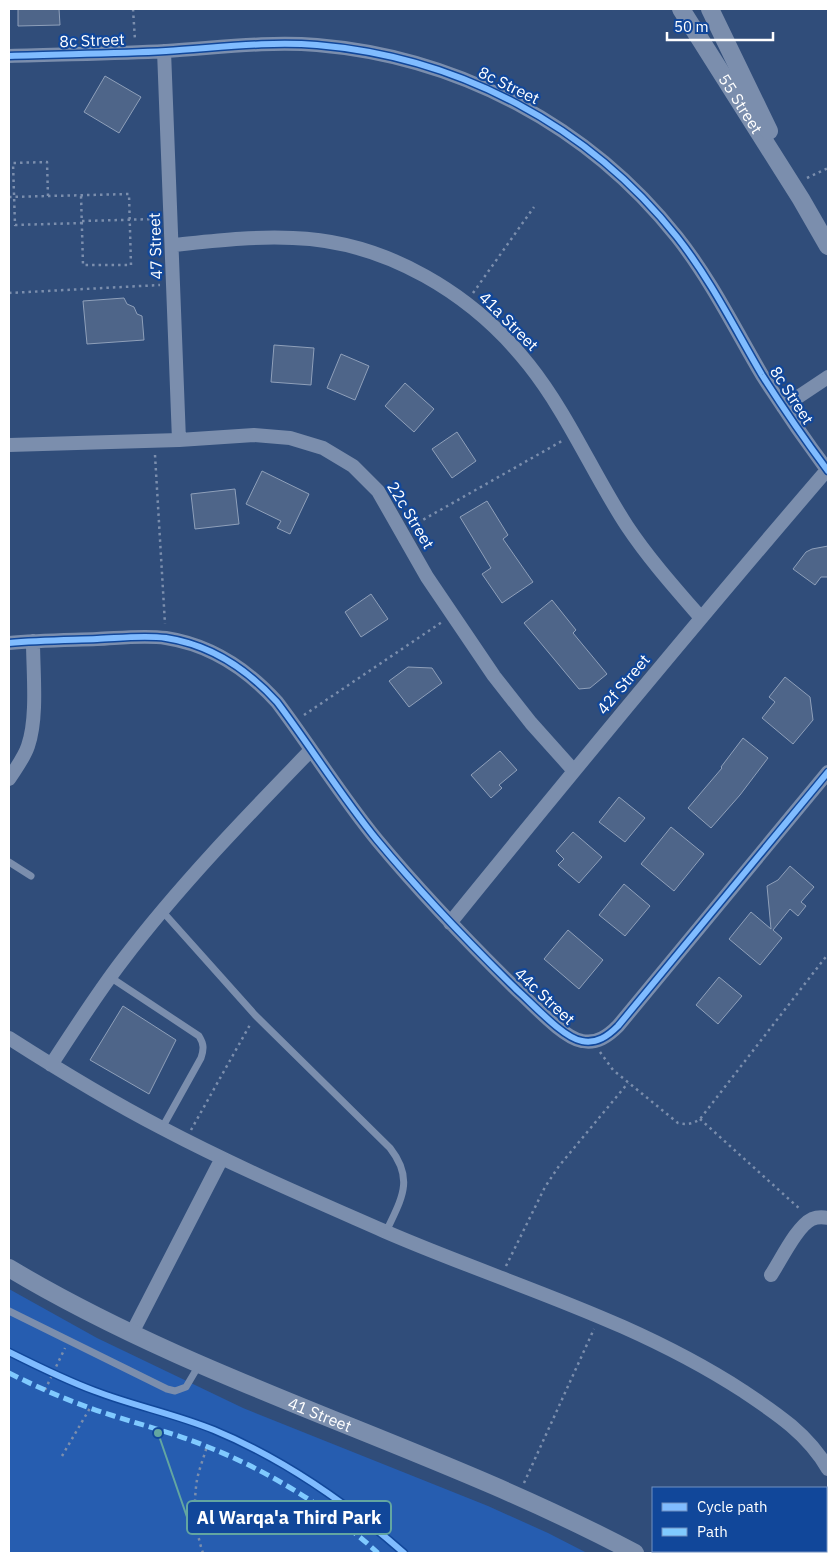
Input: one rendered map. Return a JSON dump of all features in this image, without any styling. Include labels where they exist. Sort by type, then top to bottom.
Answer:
[{"type":"street","name":"55 Street","points":[[681,9],[798,192]]},
{"type":"street","name":"55 Street","points":[[710,9],[798,192],[828,246]]},
{"type":"street","name":"8c Street","points":[[9,56],[164,51],[268,44],[315,45],[362,50],[408,60],[453,74],[496,92],[538,114],[581,143],[614,170],[648,203],[678,238],[706,277],[783,407],[828,471]]},
{"type":"street","name":"47 Street","points":[[164,51],[179,440]]},
{"type":"street","name":"41a Street","points":[[172,245],[250,238],[294,238],[339,244],[382,256],[424,274],[466,302],[498,330],[529,365],[556,404],[632,533],[660,570],[701,618]]},
{"type":"street","name":"8c Street","points":[[783,407],[828,377]]},
{"type":"street","name":"22c Street","points":[[9,445],[254,436],[290,438],[323,448],[353,466],[378,491],[427,577],[494,676],[531,723],[574,770]]},
{"type":"street","name":"42f Street","points":[[450,923],[701,618],[828,471]]},
{"type":"street","name":"44c Street","points":[[9,643],[166,638],[203,648],[233,662],[259,683],[277,702],[376,839],[450,923],[525,997],[569,1037],[582,1042],[596,1041]]},
{"type":"street","points":[[9,779],[22,760],[32,731],[33,641]]},
{"type":"street","points":[[51,1065],[110,977],[163,912],[235,829],[312,750]]},
{"type":"street","points":[[596,1041],[608,1035],[631,1011],[828,772]]},
{"type":"street","points":[[9,1038],[51,1065],[162,1128],[222,1158],[386,1232],[600,1316],[688,1358],[771,1409],[798,1430],[820,1456],[828,1469]]},
{"type":"street","points":[[132,1333],[222,1158]]},
{"type":"street","points":[[771,1275],[802,1226],[812,1219],[828,1218]]},
{"type":"street","name":"41 Street","points":[[9,1268],[96,1316],[132,1333],[200,1364],[518,1496],[634,1553]]},
{"type":"lane","points":[[9,862],[32,876]]},
{"type":"lane","points":[[163,912],[255,1015],[399,1159],[403,1172],[404,1186],[401,1199],[386,1232]]},
{"type":"lane","points":[[110,977],[200,1036],[203,1043],[204,1050],[201,1058],[162,1128]]},
{"type":"lane","points":[[9,1311],[175,1391],[186,1387],[200,1364]]},
{"type":"path","points":[[133,9],[135,52]]},
{"type":"path","points":[[48,196],[47,162],[13,163],[15,225],[171,218]]},
{"type":"path","points":[[798,192],[828,168]]},
{"type":"path","points":[[9,197],[81,195],[129,194],[130,265],[83,265],[81,195]]},
{"type":"path","points":[[466,302],[534,207]]},
{"type":"path","points":[[9,293],[174,284]]},
{"type":"path","points":[[402,532],[574,435]]},
{"type":"path","points":[[154,441],[166,638]]},
{"type":"path","points":[[292,723],[452,615]]},
{"type":"path","points":[[596,1041],[607,1063],[628,1082],[678,1123],[691,1124],[700,1119],[828,954]]},
{"type":"path","points":[[186,1140],[255,1015]]},
{"type":"path","points":[[500,1276],[554,1173],[628,1082]]},
{"type":"path","points":[[700,1119],[812,1219]]},
{"type":"path","points":[[518,1496],[600,1316]]},
{"type":"path","points":[[45,1390],[69,1340]]},
{"type":"path","points":[[45,1370],[59,1377]]},
{"type":"path","points":[[62,1456],[90,1408]]},
{"type":"path","points":[[203,1553],[199,1541],[195,1513],[197,1479],[207,1446]]},
{"type":"shaded area","points":[[9,1289],[97,1338],[243,1408],[488,1506],[587,1553],[9,1553]]},
{"type":"building","points":[[18,9],[59,9],[60,25],[18,26]]},
{"type":"building","points":[[105,76],[141,97],[119,133],[84,112]]},
{"type":"building","points":[[124,298],[127,304],[134,307],[137,314],[142,316],[144,340],[87,344],[83,301]]},
{"type":"building","points":[[274,345],[314,348],[311,385],[271,382]]},
{"type":"building","points":[[341,354],[369,366],[355,400],[327,388]]},
{"type":"building","points":[[405,383],[434,409],[414,432],[385,406]]},
{"type":"building","points":[[457,432],[476,461],[452,478],[432,449]]},
{"type":"building","points":[[262,471],[309,494],[290,534],[277,528],[281,521],[246,504]]},
{"type":"building","points":[[235,489],[239,524],[195,529],[191,494]]},
{"type":"building","points":[[487,501],[508,535],[503,539],[533,582],[502,603],[482,574],[491,568],[460,517]]},
{"type":"building","points":[[828,546],[828,577],[821,577],[815,585],[793,569],[806,552]]},
{"type":"building","points":[[371,594],[388,619],[361,637],[345,612]]},
{"type":"building","points":[[552,600],[576,630],[573,633],[607,674],[590,688],[579,689],[524,623]]},
{"type":"building","points":[[408,667],[432,668],[442,683],[409,707],[389,681]]},
{"type":"building","points":[[785,677],[810,697],[813,720],[793,744],[762,718],[775,702],[769,697]]},
{"type":"building","points":[[743,738],[768,758],[740,795],[711,828],[688,808],[722,768]]},
{"type":"building","points":[[500,751],[517,770],[499,785],[502,788],[491,798],[471,775]]},
{"type":"building","points":[[619,797],[645,818],[625,842],[599,822]]},
{"type":"building","points":[[671,827],[704,854],[674,891],[641,864]]},
{"type":"building","points":[[573,832],[602,857],[579,883],[558,865],[564,859],[556,851]]},
{"type":"building","points":[[790,866],[814,887],[801,902],[806,906],[798,916],[790,909],[773,930],[782,938],[760,965],[729,939],[751,912],[771,929],[767,886],[778,880]]},
{"type":"building","points":[[624,884],[650,906],[625,936],[599,915]]},
{"type":"building","points":[[568,930],[603,960],[579,989],[544,959]]},
{"type":"building","points":[[719,977],[742,996],[718,1024],[696,1005]]},
{"type":"building","points":[[123,1006],[176,1040],[149,1094],[90,1060]]},
{"type":"marked path","points":[[9,1373],[74,1402],[196,1442],[254,1467],[319,1506],[378,1553]]},
{"type":"cycle path","points":[[9,56],[146,52],[260,44],[317,45],[370,52],[421,64],[470,82],[517,104],[562,131],[604,162],[642,197],[677,237],[712,287],[762,375],[828,471]]},
{"type":"cycle path","points":[[9,643],[132,637],[166,638],[199,646],[241,669],[277,702],[364,823],[428,898],[539,1011],[566,1034],[587,1042],[602,1038],[618,1026],[828,772]]},
{"type":"cycle path","points":[[9,1352],[84,1387],[199,1424],[265,1454],[290,1468],[337,1500],[404,1553]]},
{"type":"place","name":"Al Warqa'a Third Park","points":[[158,1433]]}]
